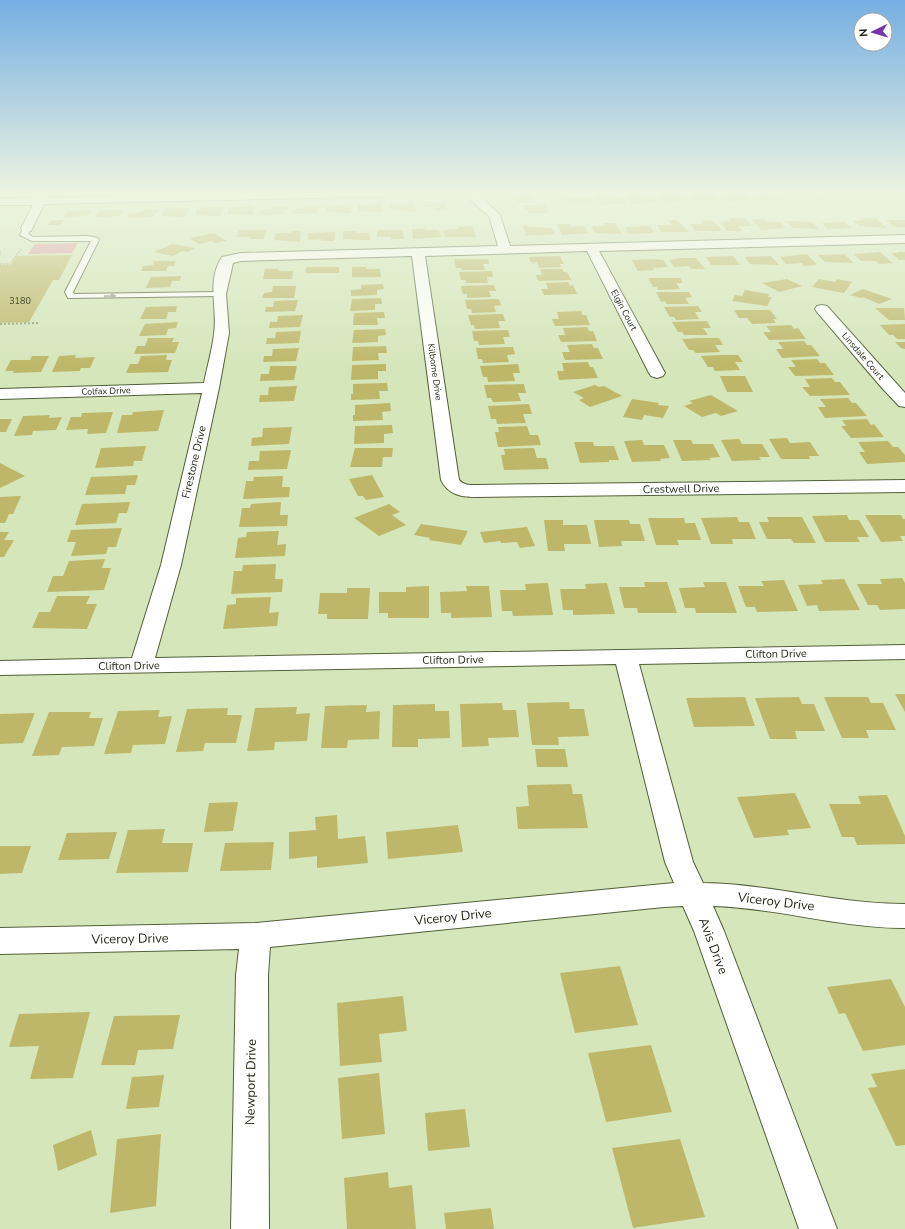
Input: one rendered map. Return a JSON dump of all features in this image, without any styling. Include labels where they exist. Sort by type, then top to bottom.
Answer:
[{"type":"street","points":[[418,252],[490,250]]},
{"type":"street","name":"Elgin Court","points":[[593,250],[657,373]]},
{"type":"street","name":"Firestone Drive","points":[[141,666],[171,565],[211,388],[222,333],[219,294],[226,262],[230,258],[241,257],[418,252]]},
{"type":"street","name":"Kilborne Drive","points":[[418,252],[450,480],[452,485],[458,489]]},
{"type":"street","name":"Linsdale Court","points":[[822,309],[888,385],[905,402]]},
{"type":"street","name":"Colfax Drive","points":[[0,394],[211,388]]},
{"type":"street","name":"Crestwell Drive","points":[[458,489],[475,492],[905,486]]},
{"type":"street","name":"Clifton Drive","points":[[0,668],[905,652]]},
{"type":"street","name":"Avis Drive","points":[[626,657],[679,862],[711,938],[818,1229]]},
{"type":"street","name":"Viceroy Drive","points":[[0,941],[256,936],[664,895],[692,894],[747,896],[882,917],[905,916]]},
{"type":"street","name":"Newport Drive","points":[[250,1229],[252,975],[256,936]]},
{"type":"lane","points":[[90,250],[69,292],[71,296],[219,294]]},
{"type":"path","points":[[0,264],[10,264],[20,250]]},
{"type":"path","points":[[0,324],[38,323]]},
{"type":"shaded area","points":[[31,250],[74,250],[72,253],[28,254]]},
{"type":"building","points":[[158,250],[191,250],[188,252],[182,251],[173,256],[154,252]]},
{"type":"building","points":[[880,252],[893,263],[879,264],[876,261],[861,261],[854,254]]},
{"type":"building","points":[[897,252],[905,252],[905,260],[899,260],[891,253],[898,253]]},
{"type":"building","points":[[807,254],[817,265],[804,266],[802,263],[786,264],[780,257]]},
{"type":"building","points":[[844,254],[854,263],[825,262],[818,255]]},
{"type":"building","points":[[72,255],[59,280],[53,280],[29,322],[0,323],[0,265],[11,265],[17,256]]},
{"type":"building","points":[[560,256],[564,264],[560,264],[561,267],[539,268],[537,262],[531,263],[529,257]]},
{"type":"building","points":[[733,256],[740,265],[711,265],[706,257]]},
{"type":"building","points":[[771,256],[779,265],[750,264],[745,257]]},
{"type":"building","points":[[676,258],[696,258],[705,269],[691,269],[689,266],[674,267],[669,260],[677,259]]},
{"type":"building","points":[[454,259],[488,259],[489,264],[483,264],[485,270],[462,270],[461,268],[456,268]]},
{"type":"building","points":[[632,260],[663,260],[668,267],[638,271]]},
{"type":"building","points":[[154,261],[176,261],[174,266],[168,266],[166,271],[141,271],[143,266],[153,265]]},
{"type":"building","points":[[306,267],[339,267],[339,273],[305,273]]},
{"type":"building","points":[[352,267],[380,269],[381,277],[352,277]]},
{"type":"building","points":[[265,269],[293,271],[292,279],[263,279]]},
{"type":"building","points":[[540,269],[562,269],[564,272],[567,272],[571,280],[538,281],[536,275],[542,275]]},
{"type":"building","points":[[492,271],[493,277],[487,277],[488,283],[466,283],[465,280],[461,280],[459,272]]},
{"type":"building","points":[[181,276],[180,281],[172,281],[170,287],[146,288],[151,277]]},
{"type":"building","points":[[648,278],[680,278],[683,283],[676,283],[680,289],[658,290],[657,287],[653,287]]},
{"type":"building","points":[[787,279],[802,286],[779,292],[762,283]]},
{"type":"building","points":[[819,279],[835,282],[837,279],[852,282],[844,293],[812,287]]},
{"type":"building","points":[[568,282],[570,286],[573,285],[577,294],[544,295],[541,289],[548,289],[546,283]]},
{"type":"building","points":[[383,284],[384,289],[377,290],[377,295],[351,296],[351,290],[361,289],[361,285]]},
{"type":"building","points":[[494,285],[496,291],[489,291],[491,297],[467,298],[467,294],[463,294],[461,286]]},
{"type":"building","points":[[273,286],[296,286],[294,298],[262,298],[264,293],[272,292]]},
{"type":"building","points":[[863,289],[892,299],[879,304],[863,297],[861,298],[850,295]]},
{"type":"building","points":[[745,290],[769,294],[768,297],[772,297],[767,306],[732,301],[735,295],[742,296]]},
{"type":"building","points":[[656,292],[689,292],[692,297],[685,298],[689,304],[667,304],[665,301],[661,302]]},
{"type":"building","points":[[381,298],[382,304],[375,304],[375,310],[350,311],[352,299]]},
{"type":"building","points":[[499,299],[501,305],[494,306],[496,312],[472,313],[471,309],[467,309],[465,300]]},
{"type":"building","points":[[298,300],[295,311],[265,312],[266,307],[273,307],[274,301]]},
{"type":"building","points":[[177,306],[176,312],[168,312],[166,319],[140,319],[146,307]]},
{"type":"building","points":[[698,306],[702,312],[695,312],[699,319],[676,320],[674,317],[670,317],[664,307]]},
{"type":"building","points":[[875,308],[904,308],[905,320],[889,320]]},
{"type":"building","points":[[734,310],[770,310],[777,319],[773,319],[776,323],[752,324],[747,318],[739,318]]},
{"type":"building","points":[[581,311],[582,315],[586,315],[590,325],[555,326],[552,319],[559,319],[557,312]]},
{"type":"building","points":[[384,312],[385,318],[377,318],[378,325],[353,325],[354,313]]},
{"type":"building","points":[[503,314],[505,321],[498,321],[500,328],[475,329],[474,325],[471,325],[468,315]]},
{"type":"building","points":[[303,315],[300,327],[269,328],[270,322],[277,322],[278,316]]},
{"type":"building","points":[[707,321],[711,328],[703,328],[708,335],[684,335],[682,332],[678,332],[672,322]]},
{"type":"building","points":[[178,322],[176,328],[168,329],[166,335],[139,336],[145,324]]},
{"type":"building","points":[[905,324],[905,339],[897,339],[893,335],[889,335],[880,325]]},
{"type":"building","points":[[791,325],[794,329],[798,328],[806,339],[769,340],[763,332],[771,332],[766,326]]},
{"type":"building","points":[[587,327],[589,331],[593,331],[597,341],[561,342],[558,335],[565,335],[563,328]]},
{"type":"building","points":[[385,329],[386,335],[378,336],[378,342],[352,343],[354,330]]},
{"type":"building","points":[[508,330],[510,337],[503,337],[505,344],[479,345],[478,341],[474,341],[472,331]]},
{"type":"building","points":[[301,331],[299,343],[266,344],[267,338],[275,338],[276,332]]},
{"type":"building","points":[[148,338],[174,338],[172,342],[179,342],[175,353],[134,354],[137,346],[145,346]]},
{"type":"building","points":[[719,338],[723,345],[715,345],[720,352],[696,353],[693,350],[689,350],[682,339]]},
{"type":"building","points":[[804,341],[807,345],[811,345],[820,356],[782,358],[776,349],[783,349],[778,342]]},
{"type":"building","points":[[895,342],[905,342],[905,349],[901,348]]},
{"type":"building","points":[[592,344],[594,348],[598,348],[603,359],[565,360],[562,352],[570,352],[567,345]]},
{"type":"building","points":[[386,346],[387,353],[378,353],[379,360],[352,361],[353,347]]},
{"type":"building","points":[[513,347],[515,354],[507,355],[509,362],[483,363],[482,359],[478,359],[476,348]]},
{"type":"building","points":[[299,348],[296,361],[263,362],[264,356],[272,356],[273,349]]},
{"type":"building","points":[[76,355],[75,358],[95,357],[90,368],[81,368],[80,371],[52,372],[59,356]]},
{"type":"building","points":[[167,355],[166,360],[172,360],[168,372],[126,373],[130,364],[138,364],[141,356]]},
{"type":"building","points":[[738,355],[743,362],[735,362],[740,370],[715,371],[713,367],[708,367],[701,356]]},
{"type":"building","points":[[32,356],[49,356],[41,372],[13,373],[14,371],[5,371],[11,360],[30,360]]},
{"type":"building","points":[[817,359],[820,363],[825,363],[834,375],[795,376],[788,367],[796,367],[791,360]]},
{"type":"building","points":[[588,362],[590,367],[593,367],[598,378],[559,380],[557,371],[564,371],[562,363]]},
{"type":"building","points":[[386,364],[386,371],[378,371],[378,379],[351,380],[352,365]]},
{"type":"building","points":[[518,364],[520,373],[513,373],[515,381],[488,382],[487,377],[483,377],[480,366]]},
{"type":"building","points":[[270,366],[297,366],[294,380],[260,381],[261,374],[269,374]]},
{"type":"building","points":[[720,376],[745,376],[753,392],[727,392]]},
{"type":"building","points":[[832,378],[835,382],[840,382],[850,395],[810,396],[802,387],[810,387],[805,379]]},
{"type":"building","points":[[387,383],[388,391],[379,391],[380,399],[351,400],[351,394],[353,394],[353,384]]},
{"type":"building","points":[[524,384],[526,393],[518,393],[521,401],[493,402],[491,398],[487,398],[484,385]]},
{"type":"building","points":[[595,385],[599,387],[604,386],[622,396],[590,407],[579,400],[584,398],[573,392]]},
{"type":"building","points":[[297,386],[294,401],[259,402],[260,395],[268,395],[269,387]]},
{"type":"building","points":[[711,395],[738,411],[721,416],[716,413],[702,417],[684,406],[693,403],[689,401]]},
{"type":"building","points":[[848,398],[852,403],[856,403],[867,416],[825,418],[818,407],[826,407],[820,399]]},
{"type":"building","points":[[632,399],[669,406],[663,418],[644,415],[642,420],[623,417]]},
{"type":"building","points":[[390,403],[391,411],[382,412],[383,420],[353,421],[353,415],[355,415],[355,405]]},
{"type":"building","points":[[529,404],[532,414],[523,414],[526,423],[497,424],[496,419],[491,419],[488,406]]},
{"type":"building","points":[[164,410],[158,431],[117,433],[122,415],[132,415],[133,412]]},
{"type":"building","points":[[113,412],[106,433],[87,434],[88,429],[66,430],[71,417],[81,417],[82,413]]},
{"type":"building","points":[[50,415],[49,418],[62,417],[56,430],[33,431],[32,435],[14,436],[23,416]]},
{"type":"building","points":[[0,419],[12,419],[6,432],[0,432]]},
{"type":"building","points":[[867,419],[871,425],[874,424],[884,437],[851,438],[841,426],[846,426],[842,420]]},
{"type":"building","points":[[392,425],[393,433],[384,434],[384,443],[354,444],[355,426]]},
{"type":"building","points":[[527,426],[530,435],[538,435],[541,445],[498,447],[495,432],[499,432],[498,427]]},
{"type":"building","points":[[292,427],[289,444],[251,446],[252,438],[262,437],[263,428]]},
{"type":"building","points":[[787,438],[790,443],[810,442],[819,456],[809,456],[810,459],[781,459],[769,439]]},
{"type":"building","points":[[739,439],[742,444],[762,444],[770,457],[759,457],[761,460],[732,461],[721,440]]},
{"type":"building","points":[[642,440],[644,445],[664,445],[670,458],[660,459],[661,461],[632,462],[624,441]]},
{"type":"building","points":[[673,440],[691,440],[693,444],[713,444],[720,457],[709,458],[711,460],[682,461]]},
{"type":"building","points":[[888,441],[893,447],[898,447],[905,455],[905,462],[867,464],[859,452],[865,452],[858,442]]},
{"type":"building","points":[[574,442],[593,442],[594,446],[614,446],[619,460],[609,460],[609,462],[580,463]]},
{"type":"building","points":[[146,446],[142,461],[134,461],[133,466],[95,468],[101,448]]},
{"type":"building","points":[[355,448],[393,448],[392,457],[383,457],[382,467],[350,467]]},
{"type":"building","points":[[534,448],[537,458],[546,458],[549,469],[504,470],[501,455],[505,455],[504,449]]},
{"type":"building","points":[[291,450],[287,469],[248,470],[249,461],[259,461],[260,451]]},
{"type":"building","points":[[0,463],[25,476],[0,488]]},
{"type":"building","points":[[138,475],[135,485],[127,485],[125,494],[85,495],[91,477]]},
{"type":"building","points":[[372,475],[384,497],[366,500],[363,496],[358,496],[349,479]]},
{"type":"building","points":[[283,476],[282,487],[290,487],[289,497],[243,499],[246,481],[253,481],[254,477]]},
{"type":"building","points":[[21,496],[13,514],[9,514],[5,523],[0,523],[0,497]]},
{"type":"building","points":[[130,502],[127,513],[119,513],[116,523],[75,525],[82,504]]},
{"type":"building","points":[[281,502],[280,515],[288,515],[287,526],[239,527],[242,508],[250,508],[251,504]]},
{"type":"building","points":[[389,504],[400,512],[392,515],[406,525],[379,536],[354,518]]},
{"type":"building","points":[[847,515],[849,520],[859,520],[869,537],[857,537],[860,542],[825,542],[812,516]]},
{"type":"building","points":[[865,515],[901,515],[903,519],[905,519],[905,536],[900,536],[903,541],[881,542]]},
{"type":"building","points":[[737,517],[739,522],[749,522],[756,539],[732,539],[733,544],[711,544],[701,518]]},
{"type":"building","points":[[767,517],[802,517],[816,543],[794,543],[791,539],[767,539],[759,522],[769,522]]},
{"type":"building","points":[[648,518],[684,518],[685,523],[695,523],[701,540],[677,540],[679,545],[656,545]]},
{"type":"building","points":[[544,520],[563,520],[563,525],[587,525],[591,544],[564,544],[565,551],[548,551]]},
{"type":"building","points":[[594,520],[629,520],[630,524],[640,524],[645,541],[621,541],[622,546],[599,547]]},
{"type":"building","points":[[421,524],[468,531],[461,545],[429,540],[430,538],[414,535]]},
{"type":"building","points":[[527,527],[535,546],[520,548],[517,542],[501,543],[500,541],[484,543],[480,532]]},
{"type":"building","points":[[122,528],[116,547],[108,547],[106,554],[71,556],[76,542],[67,542],[71,530]]},
{"type":"building","points":[[279,531],[277,545],[286,544],[285,556],[235,558],[238,538],[246,537],[247,532]]},
{"type":"building","points":[[0,532],[9,532],[4,540],[14,540],[4,557],[0,557]]},
{"type":"building","points":[[105,559],[102,568],[111,568],[104,590],[47,592],[53,576],[63,576],[69,561]]},
{"type":"building","points":[[276,564],[275,579],[283,579],[282,592],[231,594],[234,571],[242,571],[243,565]]},
{"type":"building","points":[[902,578],[905,583],[905,609],[880,610],[877,605],[868,605],[857,584],[882,584],[880,579]]},
{"type":"building","points":[[844,579],[860,610],[819,611],[817,605],[807,606],[798,585],[823,584],[821,580]]},
{"type":"building","points":[[784,580],[798,611],[757,612],[755,607],[746,607],[738,586],[764,586],[761,581]]},
{"type":"building","points":[[644,582],[667,582],[677,613],[638,613],[637,608],[624,608],[619,587],[645,587]]},
{"type":"building","points":[[703,582],[726,582],[737,613],[696,613],[695,608],[685,608],[679,588],[705,587]]},
{"type":"building","points":[[548,583],[553,615],[513,616],[512,611],[502,611],[500,590],[526,590],[525,584]]},
{"type":"building","points":[[607,583],[615,614],[573,615],[573,610],[563,610],[560,589],[586,589],[585,584]]},
{"type":"building","points":[[429,586],[429,618],[388,618],[388,613],[379,613],[379,592],[406,592],[406,587]]},
{"type":"building","points":[[466,586],[489,586],[492,617],[451,618],[451,613],[441,613],[440,592],[467,591]]},
{"type":"building","points":[[347,588],[370,588],[368,619],[327,619],[327,614],[318,614],[320,593],[347,593]]},
{"type":"building","points":[[57,596],[90,596],[86,604],[97,604],[87,629],[32,628],[39,612],[50,612]]},
{"type":"building","points":[[271,597],[269,613],[279,612],[277,626],[223,629],[227,605],[236,604],[236,598]]},
{"type":"building","points":[[895,694],[905,694],[905,712]]},
{"type":"building","points":[[745,697],[755,726],[694,727],[686,698]]},
{"type":"building","points":[[799,697],[802,704],[814,704],[825,731],[795,731],[797,739],[770,739],[755,698]]},
{"type":"building","points":[[824,697],[868,697],[871,703],[883,703],[896,730],[866,730],[869,738],[842,738]]},
{"type":"building","points":[[569,702],[570,709],[584,709],[589,736],[558,737],[559,745],[532,745],[527,703]]},
{"type":"building","points":[[502,703],[503,710],[516,710],[519,737],[488,738],[489,746],[462,747],[460,704]]},
{"type":"building","points":[[435,704],[435,711],[449,711],[450,738],[418,739],[418,747],[392,747],[393,705]]},
{"type":"building","points":[[367,705],[366,712],[380,711],[379,739],[348,740],[347,748],[321,748],[325,706]]},
{"type":"building","points":[[297,707],[296,714],[310,713],[307,741],[275,742],[274,750],[247,751],[255,708]]},
{"type":"building","points":[[228,708],[227,715],[242,715],[236,743],[205,743],[203,751],[176,752],[187,709]]},
{"type":"building","points":[[160,710],[158,717],[172,716],[165,744],[133,745],[131,753],[104,754],[118,711]]},
{"type":"building","points":[[49,712],[91,712],[89,718],[103,718],[94,746],[62,747],[59,755],[32,756]]},
{"type":"building","points":[[35,713],[23,743],[0,744],[0,714]]},
{"type":"building","points":[[535,749],[565,749],[568,767],[537,767]]},
{"type":"building","points":[[571,784],[573,794],[582,794],[588,828],[518,829],[516,807],[529,806],[527,785]]},
{"type":"building","points":[[795,793],[811,828],[787,830],[789,835],[754,838],[737,797]]},
{"type":"building","points":[[887,795],[905,836],[905,844],[857,845],[854,837],[842,837],[829,804],[861,804],[858,796]]},
{"type":"building","points":[[238,802],[233,831],[204,832],[209,803]]},
{"type":"building","points":[[337,815],[338,839],[365,836],[368,863],[317,868],[317,856],[289,859],[289,832],[316,830],[315,817]]},
{"type":"building","points":[[458,825],[463,852],[388,859],[386,832]]},
{"type":"building","points":[[165,829],[162,843],[193,843],[188,872],[116,873],[128,830]]},
{"type":"building","points":[[117,832],[109,859],[58,860],[67,833]]},
{"type":"building","points":[[274,842],[271,870],[220,871],[225,843]]},
{"type":"building","points":[[0,846],[31,846],[22,873],[0,874]]},
{"type":"building","points":[[620,966],[638,1025],[575,1033],[560,973]]},
{"type":"building","points":[[891,979],[905,1007],[905,1045],[863,1051],[845,1013],[839,1014],[827,987]]},
{"type":"building","points":[[403,996],[407,1031],[379,1034],[382,1062],[340,1066],[337,1003]]},
{"type":"building","points":[[90,1012],[73,1078],[30,1079],[39,1046],[9,1047],[19,1014]]},
{"type":"building","points":[[180,1015],[173,1049],[138,1050],[135,1065],[101,1065],[114,1016]]},
{"type":"building","points":[[651,1045],[672,1112],[606,1122],[588,1053]]},
{"type":"building","points":[[905,1069],[905,1145],[896,1146],[868,1088],[877,1087],[871,1074]]},
{"type":"building","points":[[379,1073],[385,1134],[342,1139],[338,1078]]},
{"type":"building","points":[[164,1075],[159,1107],[126,1109],[132,1077]]},
{"type":"building","points":[[465,1109],[470,1147],[428,1151],[425,1113]]},
{"type":"building","points":[[91,1130],[97,1155],[58,1171],[53,1145]]},
{"type":"building","points":[[161,1134],[156,1206],[110,1213],[117,1139]]},
{"type":"building","points":[[680,1139],[705,1217],[633,1228],[612,1148]]},
{"type":"building","points":[[388,1172],[389,1188],[412,1185],[416,1229],[347,1229],[344,1178]]},
{"type":"building","points":[[491,1208],[494,1229],[446,1229],[444,1213]]}]
